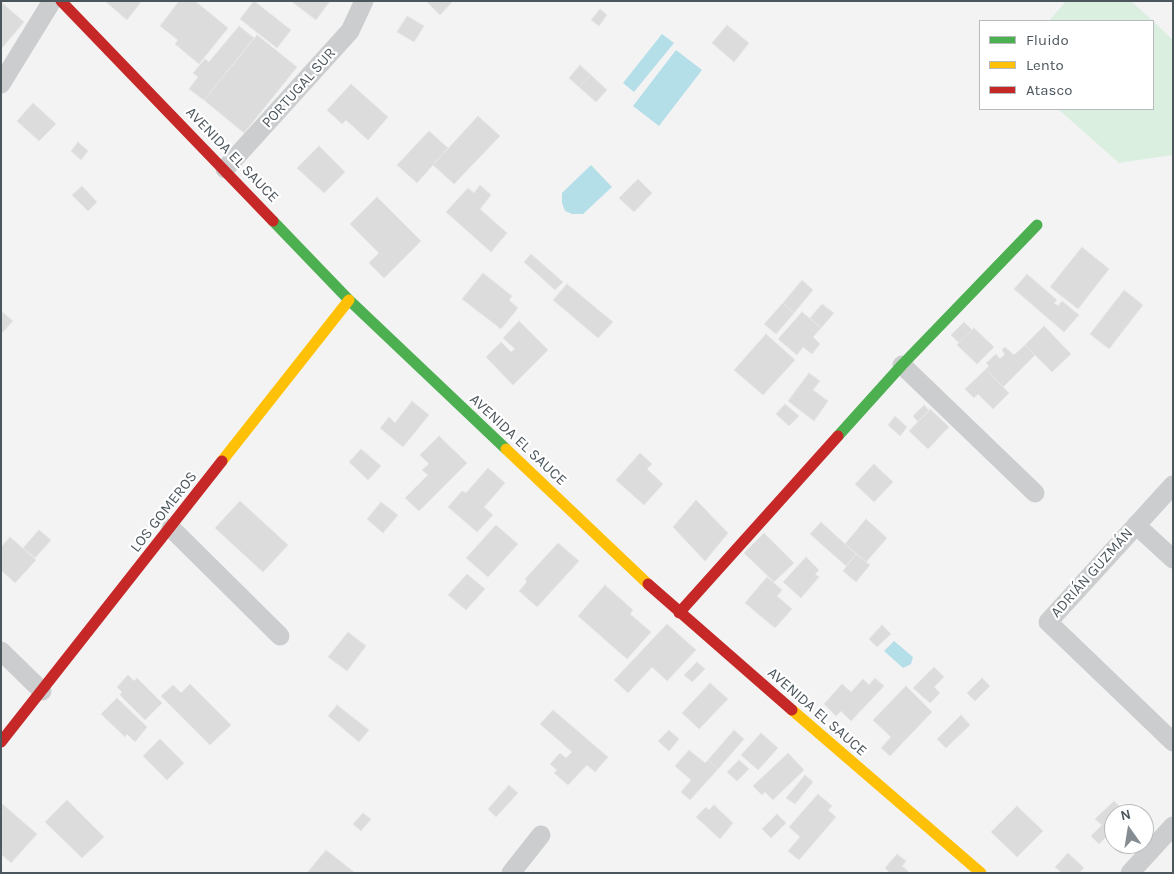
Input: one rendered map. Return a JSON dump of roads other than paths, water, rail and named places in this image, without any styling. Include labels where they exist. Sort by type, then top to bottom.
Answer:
[{"type":"street","points":[[1,84],[52,1]]},
{"type":"street","name":"AVENIDA EL SAUCE","points":[[61,1],[225,168],[349,300],[679,612],[981,873]]},
{"type":"street","name":"PORTUGAL SUR","points":[[225,168],[350,31],[364,1]]},
{"type":"street","points":[[679,612],[902,365],[1037,225]]},
{"type":"street","name":"LOS GOMEROS","points":[[1,742],[349,300]]},
{"type":"street","points":[[902,365],[1035,493]]},
{"type":"street","name":"ADRIÁN GUZMÁN","points":[[1173,485],[1048,622],[1173,742]]},
{"type":"street","points":[[1136,525],[1173,559]]},
{"type":"street","points":[[171,528],[280,636]]},
{"type":"street","points":[[1,652],[42,691]]},
{"type":"street","points":[[1130,873],[1173,826]]},
{"type":"street","points":[[511,873],[541,835]]},
{"type":"water","points":[[662,34],[674,43],[634,92],[623,83]]},
{"type":"water","points":[[676,50],[702,70],[659,126],[633,106]]},
{"type":"water","points":[[591,165],[612,187],[583,214],[572,214],[565,211],[562,203],[562,193]]},
{"type":"water","points":[[894,641],[913,657],[911,664],[903,668],[884,651]]}]
